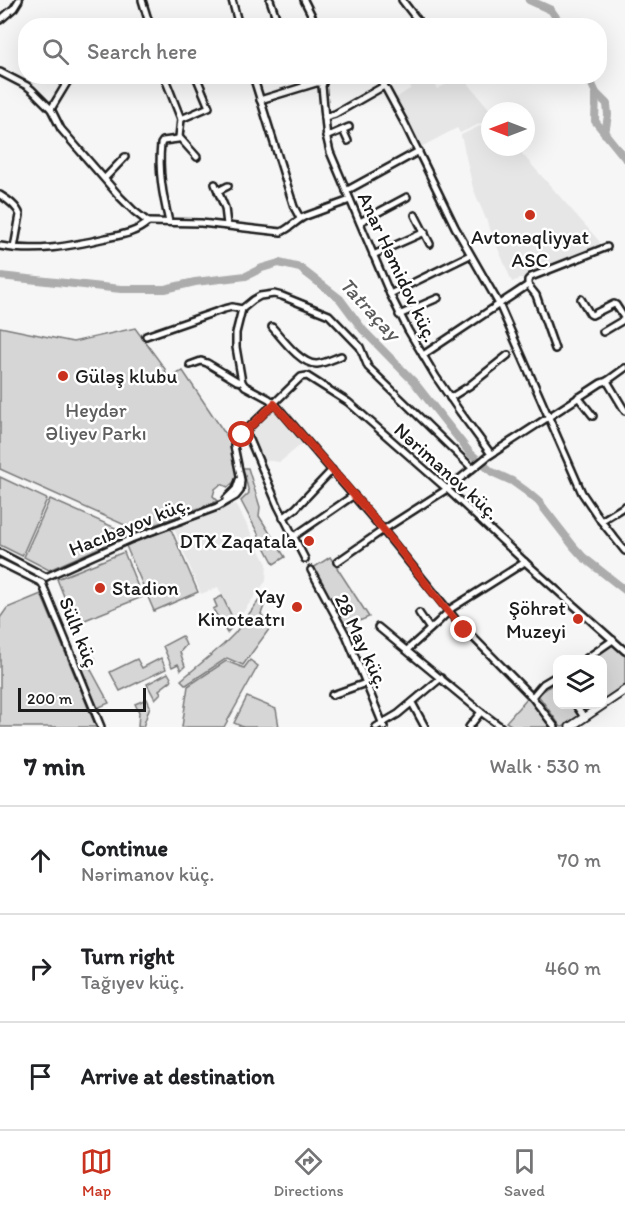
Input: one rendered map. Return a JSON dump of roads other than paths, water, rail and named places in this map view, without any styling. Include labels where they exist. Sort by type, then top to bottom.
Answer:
[{"type":"main road","points":[[570,727],[625,690]]},
{"type":"street","points":[[0,20],[14,8],[19,0]]},
{"type":"street","points":[[142,0],[148,18]]},
{"type":"street","points":[[232,0],[237,18]]},
{"type":"street","points":[[270,0],[276,18]]},
{"type":"street","points":[[304,0],[313,18]]},
{"type":"street","points":[[402,0],[416,18]]},
{"type":"street","points":[[0,72],[18,81]]},
{"type":"street","points":[[23,84],[51,109],[61,129],[127,204],[148,222]]},
{"type":"street","points":[[51,109],[66,84]]},
{"type":"street","points":[[167,84],[181,119],[179,137],[197,157]]},
{"type":"street","points":[[181,119],[208,109],[199,84]]},
{"type":"street","points":[[255,84],[294,207],[300,218]]},
{"type":"street","points":[[260,100],[313,84]]},
{"type":"street","name":"Anar Həmidov küç.","points":[[323,84],[326,137],[330,152],[399,315],[450,398],[489,455]]},
{"type":"street","points":[[325,117],[384,86],[470,255],[499,304],[578,485],[601,521],[625,551]]},
{"type":"street","points":[[326,137],[346,128],[348,141]]},
{"type":"street","points":[[169,222],[159,173],[160,144],[179,137]]},
{"type":"street","points":[[346,191],[419,151]]},
{"type":"street","points":[[105,178],[125,157]]},
{"type":"street","points":[[215,184],[225,208],[227,225]]},
{"type":"street","points":[[218,191],[228,186]]},
{"type":"street","points":[[0,195],[18,210],[20,215],[14,248]]},
{"type":"street","points":[[360,222],[407,197]]},
{"type":"street","points":[[0,246],[24,249],[69,247],[131,232],[148,222],[189,222],[281,232],[290,228],[300,218],[350,200]]},
{"type":"street","points":[[415,215],[430,244]]},
{"type":"street","points":[[373,255],[425,232]]},
{"type":"street","points":[[423,355],[528,285],[531,277],[607,247]]},
{"type":"street","points":[[390,294],[470,255]]},
{"type":"street","points":[[528,285],[539,303],[555,349]]},
{"type":"street","points":[[473,467],[368,367],[360,347],[329,315],[274,294],[260,296],[242,309],[235,342],[243,382],[247,388],[274,404],[354,495],[448,612],[532,697],[555,727]]},
{"type":"street","points":[[399,315],[438,298]]},
{"type":"street","points":[[581,299],[592,315],[616,305],[625,319],[603,332]]},
{"type":"street","points":[[146,336],[224,309],[232,307],[242,309]]},
{"type":"street","points":[[272,327],[289,347],[307,362],[316,364],[341,356]]},
{"type":"street","points":[[450,398],[469,386],[508,354]]},
{"type":"street","points":[[190,365],[201,361],[243,382]]},
{"type":"street","points":[[305,559],[283,518],[245,432],[301,377],[307,376],[307,362]]},
{"type":"street","points":[[337,562],[447,489],[489,455],[625,368]]},
{"type":"street","name":"Nərimanov küç.","points":[[307,376],[348,402],[625,651]]},
{"type":"street","points":[[607,381],[625,411]]},
{"type":"street","points":[[578,397],[593,416]]},
{"type":"street","name":"Hacıbəyov küç.","points":[[46,577],[131,539],[217,507],[236,496],[240,491],[242,480],[234,443],[245,432]]},
{"type":"street","points":[[283,518],[296,508],[332,470]]},
{"type":"street","points":[[293,537],[354,495]]},
{"type":"street","points":[[601,521],[625,506]]},
{"type":"street","points":[[0,553],[46,577],[42,583],[0,562]]},
{"type":"street","points":[[407,650],[457,604],[525,562]]},
{"type":"street","name":"28 May küç.","points":[[310,570],[344,630],[384,725]]},
{"type":"street","name":"Sülh küç","points":[[42,583],[101,727]]},
{"type":"street","points":[[419,613],[430,629]]},
{"type":"street","points":[[378,627],[501,727]]},
{"type":"street","points":[[591,655],[613,640]]},
{"type":"street","points":[[376,727],[384,725],[441,678]]},
{"type":"street","points":[[532,697],[543,684],[553,678]]},
{"type":"street","points":[[332,695],[366,683]]},
{"type":"street","points":[[412,703],[426,727]]},
{"type":"street","points":[[579,709],[584,717]]},
{"type":"street","points":[[469,727],[481,712]]},
{"type":"waterway","points":[[529,0],[551,10],[556,18]]},
{"type":"waterway","points":[[592,84],[596,93],[595,121],[625,158]]},
{"type":"waterway","points":[[596,93],[607,104],[605,134]]},
{"type":"waterway","name":"Tatraçay","points":[[0,276],[121,289],[165,289],[195,282],[246,276],[279,263],[300,268],[340,299],[363,330],[414,382],[470,453],[492,472],[512,481],[539,502],[583,557],[625,590]]},
{"type":"place","name":"Avtonəqliyyat ASC","points":[[530,215]]},
{"type":"place","name":"Güləş klubu","points":[[63,376]]},
{"type":"place","name":"DTX Zaqatala","points":[[309,541]]},
{"type":"place","name":"Stadion","points":[[100,588]]},
{"type":"place","name":"Yay Kinoteatrı","points":[[297,607]]},
{"type":"place","name":"Şöhrət Muzeyi","points":[[578,619]]},
{"type":"park label","name":"Heydər Əliyev Parkı","points":[[96,422]]}]
